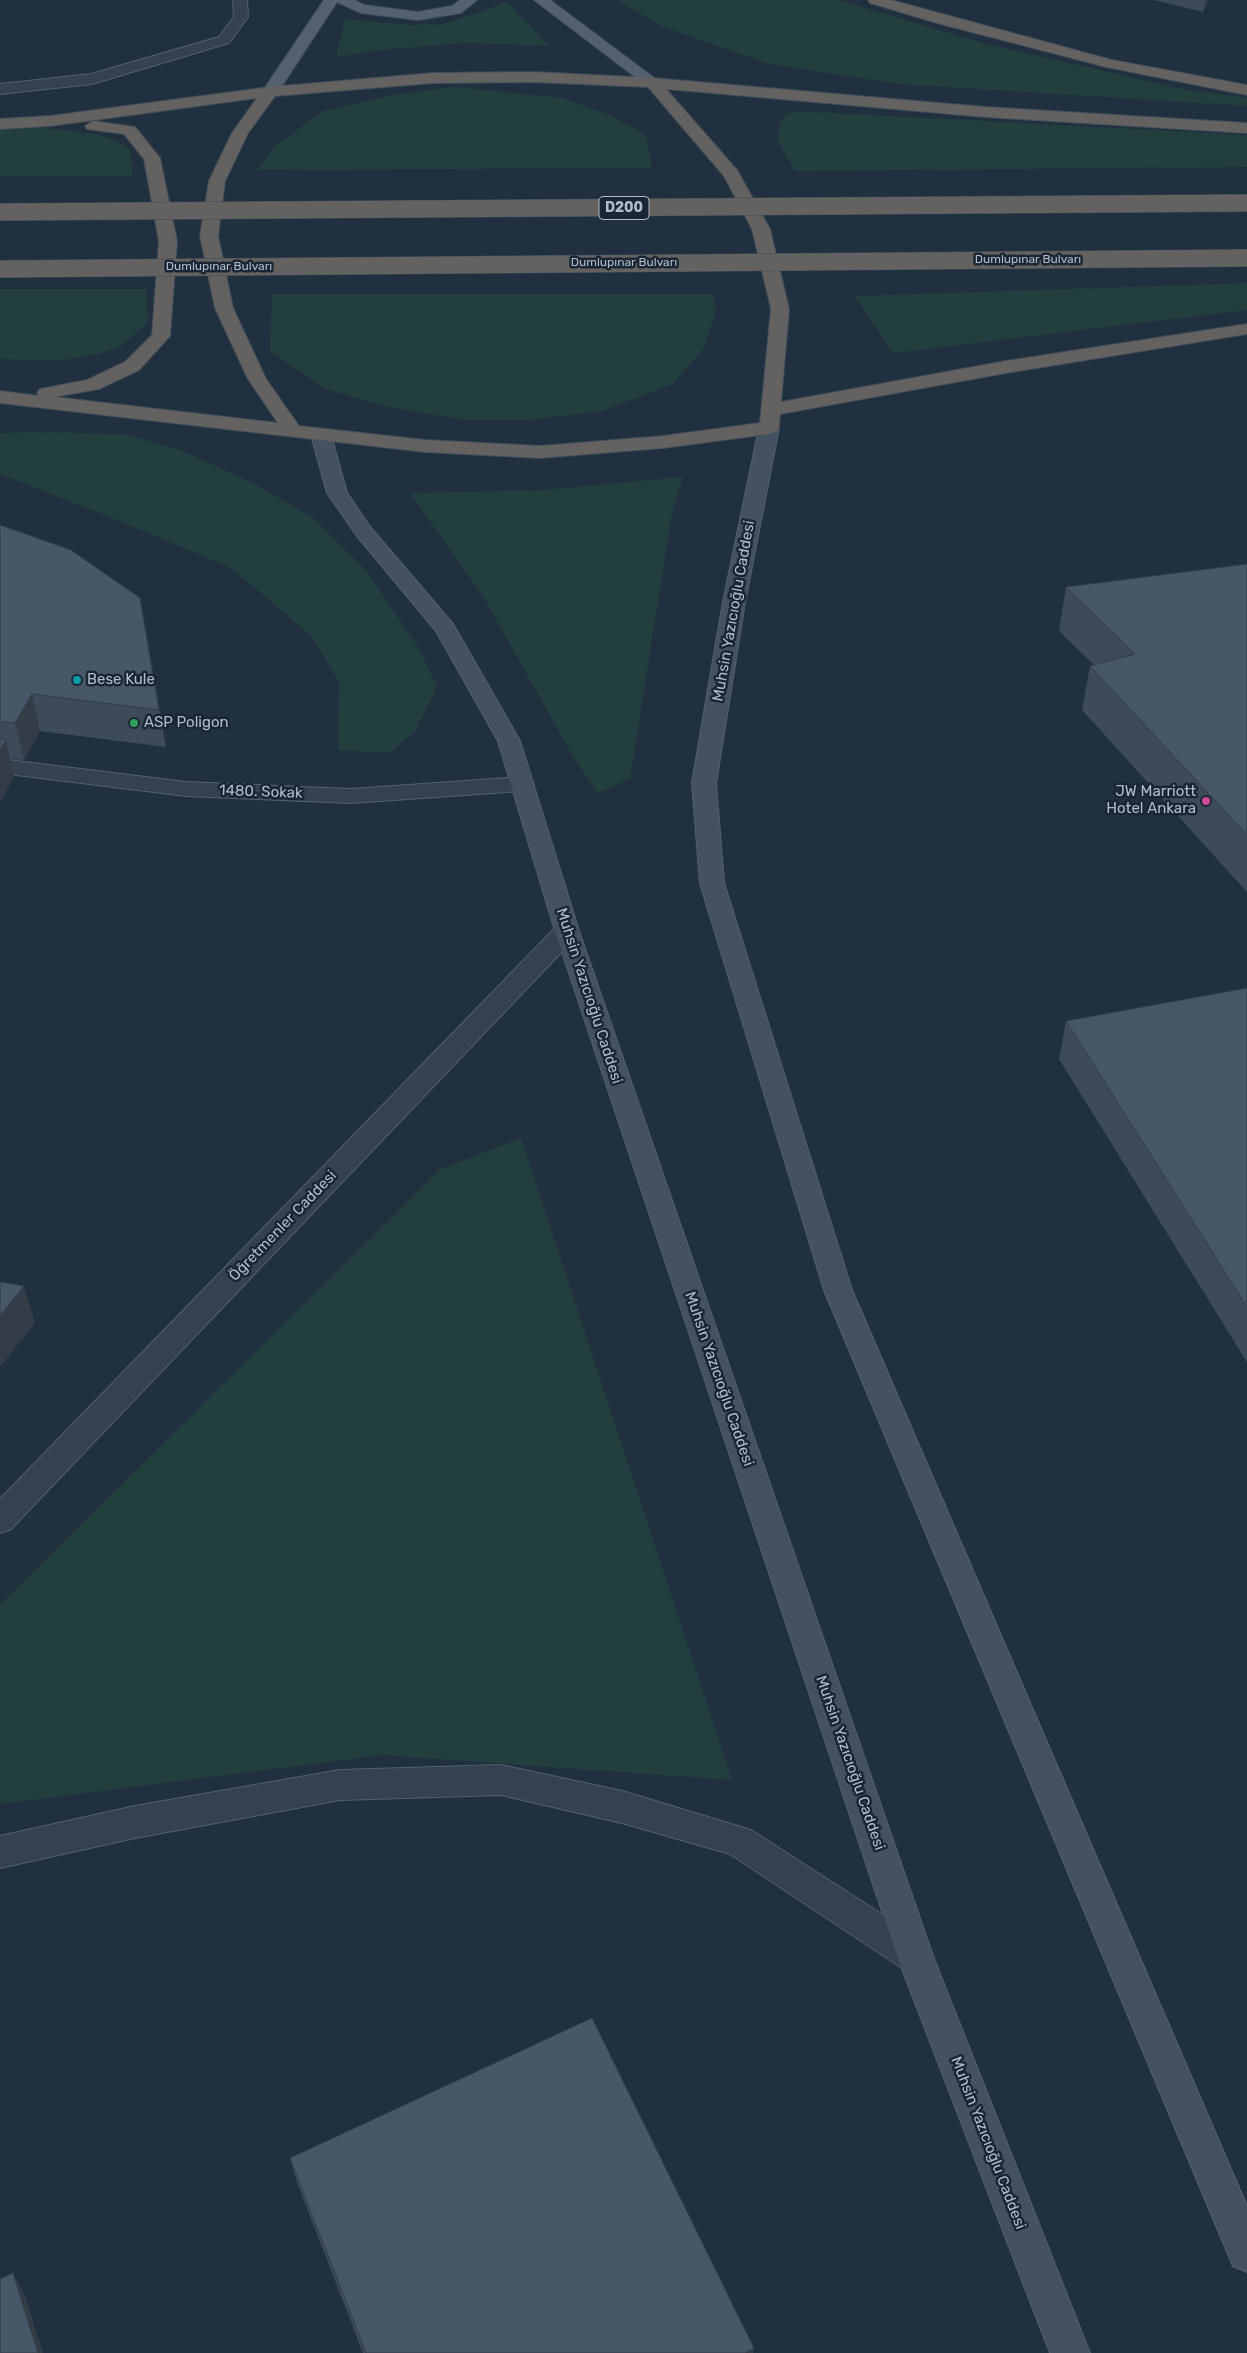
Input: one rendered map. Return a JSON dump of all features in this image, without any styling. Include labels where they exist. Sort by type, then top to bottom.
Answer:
[{"type":"highway","points":[[875,0],[942,20],[1111,64],[1247,90]]},
{"type":"highway","points":[[0,124],[50,121],[270,92],[433,78],[534,78],[653,83],[985,112],[1247,128]]},
{"type":"highway","points":[[653,83],[731,174],[761,229],[780,309],[770,419]]},
{"type":"highway","points":[[270,92],[240,133],[216,181],[209,236],[224,308],[257,379],[294,432]]},
{"type":"highway","points":[[21,398],[92,385],[132,366],[161,336],[168,241],[152,158],[129,130],[50,121]]},
{"type":"highway","name":"D200","points":[[0,212],[1247,204]]},
{"type":"highway","name":"Dumlupınar Bulvarı","points":[[0,269],[1247,258]]},
{"type":"highway","points":[[0,397],[425,446],[540,452],[664,442],[1006,367],[1247,329]]},
{"type":"main road","points":[[270,92],[331,0]]},
{"type":"main road","points":[[343,0],[361,9],[418,16],[456,10],[470,0]]},
{"type":"main road","points":[[541,0],[653,83]]},
{"type":"main road","name":"Muhsin Yazıcıoğlu Caddesi","points":[[770,419],[734,602],[704,783],[712,883],[838,1290],[1247,2252]]},
{"type":"main road","name":"Muhsin Yazıcıoğlu Caddesi","points":[[321,435],[337,493],[364,532],[445,629],[509,740],[567,931],[915,1956],[1070,2353]]},
{"type":"street","points":[[0,89],[92,79],[224,40],[242,16],[240,0]]},
{"type":"street","name":"1480. Sokak","points":[[0,766],[186,788],[351,796],[522,784]]},
{"type":"street","name":"Öğretmenler Caddesi","points":[[0,1520],[567,931]]},
{"type":"street","points":[[0,1852],[135,1822],[340,1785],[501,1780],[622,1807],[739,1841],[915,1956]]},
{"type":"green space","points":[[618,0],[838,0],[986,44],[1187,90],[1247,98],[1247,106],[899,84],[769,64],[661,26]]},
{"type":"green space","points":[[507,1],[549,46],[464,43],[382,50],[336,57],[345,19],[410,25],[443,24],[484,11]]},
{"type":"green space","points":[[454,87],[562,98],[612,116],[646,136],[652,168],[257,170],[275,146],[323,111],[393,95]]},
{"type":"green space","points":[[797,111],[1247,135],[1247,167],[795,171],[777,140],[781,121],[786,115]]},
{"type":"green space","points":[[35,127],[96,134],[116,141],[130,149],[133,176],[0,176],[0,129]]},
{"type":"green space","points":[[1247,283],[1247,310],[893,353],[855,296]]},
{"type":"green space","points":[[0,289],[146,289],[148,322],[120,347],[98,354],[57,361],[0,359]]},
{"type":"green space","points":[[272,294],[713,294],[716,310],[704,348],[673,384],[602,411],[531,420],[465,420],[387,407],[326,389],[270,351]]},
{"type":"green space","points":[[56,432],[128,435],[180,450],[249,481],[312,517],[366,570],[420,650],[437,687],[416,730],[390,753],[338,750],[339,682],[312,637],[265,596],[227,566],[0,474],[0,433]]},
{"type":"green space","points":[[683,477],[672,513],[630,779],[598,793],[575,760],[484,598],[410,493],[543,490]]},
{"type":"green space","points":[[521,1138],[732,1780],[383,1755],[0,1804],[0,1605],[439,1170]]},
{"type":"building","name":"Bese Kule","points":[[0,525],[71,550],[140,598],[159,710],[32,694],[15,723],[0,722]]},
{"type":"building","name":"JW Marriott Hotel Ankara","points":[[1247,564],[1247,835],[1090,666],[1135,654],[1066,587]]},
{"type":"building","points":[[0,739],[6,740],[0,750]]},
{"type":"building","points":[[1247,988],[1247,1307],[1066,1021]]},
{"type":"building","points":[[0,1282],[24,1286],[0,1316]]},
{"type":"building","points":[[592,2018],[754,2348],[745,2353],[366,2353],[290,2158]]},
{"type":"building","points":[[13,2273],[38,2353],[0,2353],[0,2279]]},
{"type":"place","name":"Bese Kule","points":[[77,680]]},
{"type":"place","name":"ASP Poligon","points":[[134,723]]},
{"type":"place","name":"JW Marriott Hotel Ankara","points":[[1206,801]]}]
